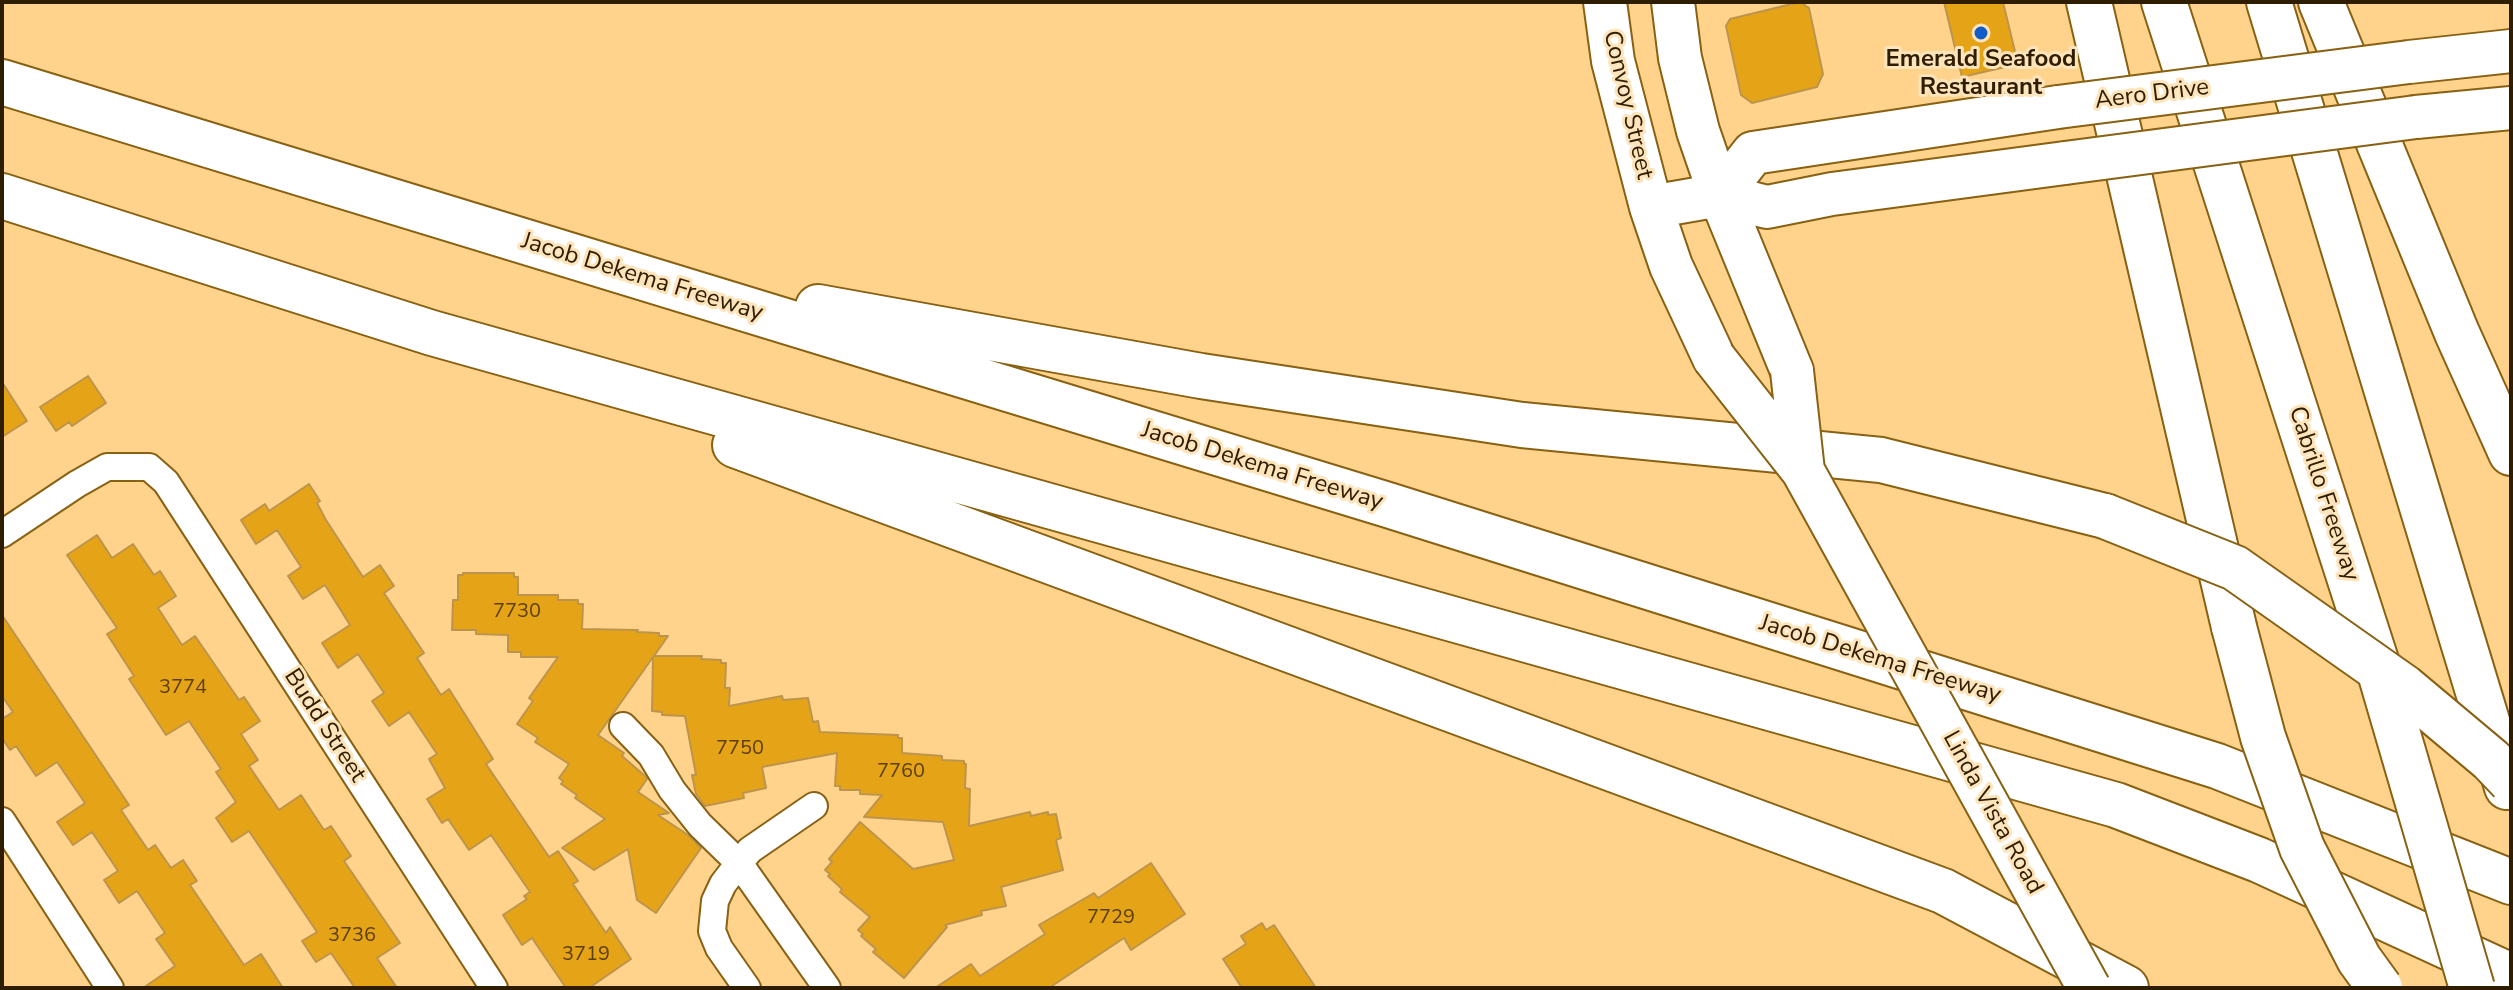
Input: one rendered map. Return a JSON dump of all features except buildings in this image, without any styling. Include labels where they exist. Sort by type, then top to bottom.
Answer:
[{"type":"highway","points":[[2089,2],[2234,627],[2263,737],[2302,848],[2359,959],[2380,988]]},
{"type":"highway","name":"Cabrillo Freeway","points":[[2164,2],[2381,676],[2472,988]]},
{"type":"highway","points":[[2269,2],[2507,781]]},
{"type":"highway","points":[[2321,2],[2457,333],[2511,453]]},
{"type":"highway","name":"Jacob Dekema Freeway","points":[[2,82],[1388,505],[2217,766],[2511,882]]},
{"type":"highway","points":[[2,196],[432,333],[2116,805],[2259,860],[2511,976]]},
{"type":"highway","points":[[613,269],[1201,376],[1522,425],[1881,460],[2105,516],[2235,568],[2404,687],[2491,760],[2507,781]]},
{"type":"highway","points":[[432,333],[1943,891],[2126,988]]},
{"type":"main road","name":"Convoy Street","points":[[1605,2],[1613,61],[1651,207]]},
{"type":"main road","points":[[1673,2],[1680,58],[1698,131],[1720,195]]},
{"type":"main road","name":"Aero Drive","points":[[1720,195],[1753,153],[2058,107],[2511,51]]},
{"type":"main road","points":[[1651,207],[1720,195],[1767,207],[1832,194],[2416,117],[2511,108]]},
{"type":"main road","name":"Linda Vista Road","points":[[1720,195],[1792,371],[1803,471]]},
{"type":"main road","name":"Linda Vista Road","points":[[1651,207],[1671,266],[1714,358],[1803,471],[2089,988]]},
{"type":"street","name":"Budd Street","points":[[2,534],[107,467],[149,467],[166,482],[494,988]]},
{"type":"street","points":[[623,726],[651,755],[672,790],[700,825],[739,863],[827,988]]},
{"type":"street","points":[[747,988],[719,948],[712,931],[715,901],[723,884],[750,850],[814,806]]},
{"type":"street","points":[[2,821],[110,988]]},
{"type":"place","name":"Emerald Seafood Restaurant","points":[[1981,33]]}]
